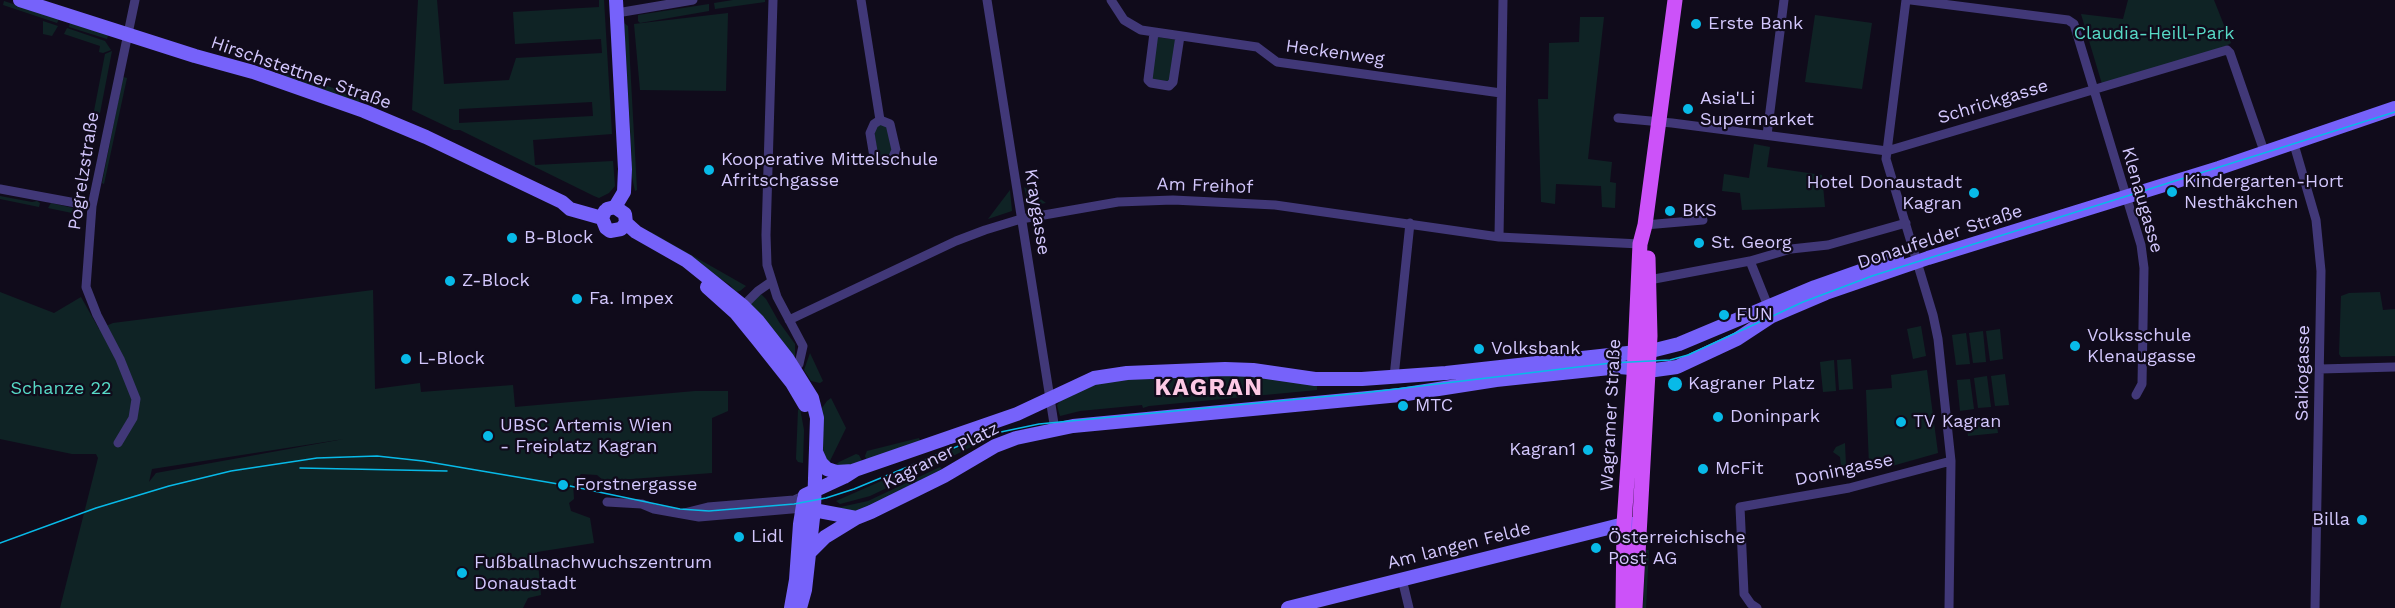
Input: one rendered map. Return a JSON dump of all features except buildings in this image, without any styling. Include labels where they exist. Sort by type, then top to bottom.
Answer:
[{"type":"main road","name":"Hirschstettner Straße","points":[[20,0],[253,72],[371,114],[562,202],[581,214],[615,216],[633,241],[684,270],[758,321],[790,372]]},
{"type":"main road","name":"Wagramer Straße","points":[[1642,351],[1640,244],[1645,225],[1675,0]]},
{"type":"main road","points":[[615,216],[631,194],[630,177],[625,169],[616,6]]},
{"type":"main road","name":"Donaufelder Straße","points":[[1642,351],[1681,343],[1826,293],[1916,257],[2124,193],[2218,168],[2293,141],[2395,110]]},
{"type":"main road","name":"Wagramer Straße","points":[[1623,608],[1632,524],[1642,351],[1649,280],[1645,225]]},
{"type":"main road","name":"Donaufelder Straße","points":[[1641,368],[1664,369],[1686,364],[1737,339],[1771,312]]},
{"type":"main road","name":"Kagraner Platz","points":[[809,500],[855,470],[1017,414],[1094,378],[1127,373],[1225,369],[1328,379],[1394,377],[1642,351]]},
{"type":"main road","name":"Kagraner Platz","points":[[810,552],[825,537],[856,518],[944,476],[995,446],[1016,438],[1055,430],[1148,418],[1400,394],[1496,380],[1619,367],[1641,368]]},
{"type":"main road","points":[[790,372],[814,403],[817,418],[816,452],[791,608]]},
{"type":"main road","points":[[790,372],[803,400],[807,417],[810,552],[800,608]]},
{"type":"main road","points":[[816,452],[827,469],[836,472],[855,470]]},
{"type":"main road","points":[[809,500],[856,518]]},
{"type":"main road","name":"Wagramer Straße","points":[[1632,524],[1635,608]]},
{"type":"main road","name":"Am langen Felde","points":[[1288,608],[1306,606],[1402,579],[1632,524]]},
{"type":"street","name":"Pogrelzstraße","points":[[118,443],[133,418],[136,399],[86,287],[92,206],[135,0]]},
{"type":"street","points":[[616,6],[693,0]]},
{"type":"street","points":[[773,0],[767,265],[771,282],[803,346],[802,356],[790,372]]},
{"type":"street","points":[[861,0],[880,120]]},
{"type":"street","name":"Kraygasse","points":[[987,0],[1055,430]]},
{"type":"street","name":"Heckenweg","points":[[1111,0],[1120,16],[1127,22],[1154,33],[1257,47],[1277,62],[1501,93]]},
{"type":"street","points":[[1499,237],[1503,0]]},
{"type":"street","points":[[1767,135],[1784,0]]},
{"type":"street","points":[[1906,0],[1886,159],[1938,339],[1951,461],[1949,608]]},
{"type":"street","name":"Klenaugasse","points":[[1911,0],[2068,20],[2074,24],[2140,245],[2144,268],[2142,384],[2136,395]]},
{"type":"street","points":[[1154,33],[1148,80],[1151,83],[1169,86],[1173,82],[1180,36]]},
{"type":"street","name":"Schrickgasse","points":[[1658,122],[1887,151],[2227,50],[2264,151]]},
{"type":"street","points":[[1618,118],[1658,122]]},
{"type":"street","name":"Saikogasse","points":[[2293,141],[2316,220],[2319,247],[2320,369],[2314,608]]},
{"type":"street","points":[[0,189],[92,206]]},
{"type":"street","name":"Am Freihof","points":[[789,320],[956,241],[1021,219],[1118,202],[1173,200],[1275,205],[1499,237],[1640,244]]},
{"type":"street","points":[[1645,225],[1702,220]]},
{"type":"street","points":[[1394,377],[1410,223]]},
{"type":"street","points":[[1649,280],[1750,261],[1791,249],[1828,245],[1906,223]]},
{"type":"street","points":[[1750,261],[1771,312]]},
{"type":"street","points":[[739,310],[771,282]]},
{"type":"street","points":[[2320,369],[2395,368]]},
{"type":"street","name":"Doningasse","points":[[1757,608],[1750,604],[1744,594],[1740,507],[1849,488],[1951,461]]},
{"type":"street","points":[[607,502],[642,504],[654,509],[699,517],[809,500]]},
{"type":"street","points":[[1402,579],[1409,608]]},
{"type":"green space","points":[[418,0],[437,0],[444,84],[509,80],[516,58],[602,53],[601,39],[515,44],[513,12],[599,7],[599,0],[604,0],[612,134],[533,140],[535,165],[613,161],[615,186],[609,193],[599,198],[594,196],[460,130],[454,130],[412,110]],"holes":[[[592,102],[593,116],[459,123],[459,109]]]},
{"type":"green space","points":[[733,0],[765,0],[765,2],[715,9],[714,3]]},
{"type":"green space","name":"Claudia-Heill-Park","points":[[2128,0],[2214,0],[2231,43],[2222,48],[2102,84],[2081,14],[2123,19]]},
{"type":"green space","points":[[4,1],[59,19],[57,23],[3,5]]},
{"type":"green space","points":[[709,4],[709,11],[640,23],[638,21],[638,15]]},
{"type":"green space","points":[[728,13],[726,91],[640,90],[634,24]]},
{"type":"green space","points":[[1815,15],[1872,23],[1862,89],[1805,82]]},
{"type":"green space","points":[[1580,17],[1604,17],[1588,159],[1612,162],[1610,182],[1616,183],[1615,208],[1602,207],[1601,186],[1556,184],[1555,204],[1541,202],[1538,99],[1548,99],[1549,43],[1579,42]]},
{"type":"green space","points":[[43,21],[58,26],[52,36],[43,34]]},
{"type":"green space","points":[[70,23],[108,35],[107,39],[69,27]]},
{"type":"green space","points":[[624,23],[628,26],[637,190],[635,191],[629,163],[632,161]]},
{"type":"green space","points":[[67,28],[105,41],[111,50],[99,52],[100,46],[64,34]]},
{"type":"green space","points":[[1157,37],[1177,40],[1170,82],[1151,79]]},
{"type":"green space","points":[[112,51],[100,113],[96,114],[94,111],[105,54]]},
{"type":"green space","points":[[283,71],[357,96],[360,101],[357,103],[278,75]]},
{"type":"green space","points":[[123,77],[127,78],[104,184],[102,183]]},
{"type":"green space","points":[[880,124],[887,126],[893,153],[885,158],[878,156],[874,130]]},
{"type":"green space","points":[[1754,144],[1770,147],[1767,167],[1822,175],[1825,207],[1742,210],[1740,193],[1722,191],[1724,174],[1749,178]]},
{"type":"green space","points":[[1024,187],[1046,203],[1029,206]]},
{"type":"green space","points":[[1010,190],[1012,211],[988,219]]},
{"type":"green space","points":[[0,196],[40,203],[39,207],[0,199]]},
{"type":"green space","points":[[51,203],[73,208],[72,213],[48,208]]},
{"type":"green space","points":[[648,232],[746,286],[736,292],[730,285]]},
{"type":"green space","name":"Schanze 22","points":[[373,290],[375,389],[420,383],[421,392],[513,385],[515,407],[695,391],[728,391],[728,411],[712,418],[712,473],[604,481],[597,475],[581,474],[573,484],[574,499],[569,503],[571,511],[590,518],[594,543],[537,552],[541,595],[528,598],[523,608],[60,608],[98,458],[96,454],[72,454],[0,439],[0,292],[54,313],[81,297],[99,329],[113,323]],"holes":[[[344,439],[156,473],[149,482],[152,469]]]},
{"type":"green space","points":[[2380,292],[2383,310],[2395,309],[2395,356],[2341,357],[2339,354],[2341,296],[2349,293]]},
{"type":"green space","points":[[761,294],[795,344],[795,358],[793,359],[750,305]]},
{"type":"green space","points":[[1921,326],[1926,356],[1913,359],[1907,329]]},
{"type":"green space","points":[[2000,329],[2003,359],[1990,361],[1986,331]]},
{"type":"green space","points":[[1983,331],[1986,362],[1973,363],[1969,333]]},
{"type":"green space","points":[[1966,333],[1970,364],[1956,365],[1952,335]]},
{"type":"green space","points":[[810,353],[823,381],[820,383],[811,381],[804,370]]},
{"type":"green space","points":[[1851,359],[1853,389],[1839,390],[1837,360]]},
{"type":"green space","points":[[1834,360],[1836,391],[1823,392],[1820,362]]},
{"type":"green space","name":"TV Kagran","points":[[1927,370],[1938,453],[1885,468],[1883,462],[1869,465],[1866,390],[1892,388],[1891,375]]},
{"type":"green space","points":[[1215,372],[1317,382],[1317,390],[1143,408],[1142,405],[1080,411],[1060,416],[1057,405],[1061,400],[1095,383]]},
{"type":"green space","points":[[2005,374],[2009,405],[1995,406],[1991,376]]},
{"type":"green space","points":[[1987,376],[1991,407],[1978,408],[1974,378]]},
{"type":"green space","points":[[1970,379],[1974,409],[1960,411],[1957,380]]},
{"type":"green space","points":[[831,398],[846,428],[828,465],[821,455],[822,408]]},
{"type":"green space","points":[[800,408],[804,430],[803,463],[796,459],[798,410]]},
{"type":"green space","points":[[1996,419],[1998,433],[1968,436],[1966,423]]},
{"type":"green space","points":[[919,438],[920,441],[886,455],[866,459],[867,451]]},
{"type":"green space","points":[[975,442],[973,446],[949,458],[944,453]]},
{"type":"green space","points":[[1845,443],[1846,466],[1841,465],[1840,457],[1833,452],[1836,447]]},
{"type":"green space","points":[[856,454],[862,461],[847,467],[833,467],[839,462]]},
{"type":"green space","points":[[938,456],[939,463],[870,496],[840,504],[836,501]]},
{"type":"green space","points":[[940,467],[945,472],[860,512],[836,508],[868,501]]},
{"type":"green space","points":[[1646,550],[1649,550],[1646,608],[1643,608]]},
{"type":"tram line","points":[[0,543],[96,508],[169,486],[231,471],[317,458],[377,456],[423,461],[570,486],[680,509],[709,511],[794,504],[826,498],[854,489],[961,445],[996,433],[1039,424],[1363,393],[1611,363],[1670,360],[1688,355],[1803,302],[1872,276],[2395,112]]},
{"type":"tram line","points":[[300,468],[447,471]]},
{"type":"place","name":"Erste Bank","points":[[1696,24]]},
{"type":"place","name":"Asia'Li Supermarket","points":[[1688,109]]},
{"type":"place","name":"Kooperative Mittelschule Afritschgasse","points":[[709,170]]},
{"type":"place","name":"Kindergarten-Hort Nesthäkchen","points":[[2172,192]]},
{"type":"place","name":"Hotel Donaustadt Kagran","points":[[1974,193]]},
{"type":"place","name":"BKS","points":[[1670,211]]},
{"type":"place","name":"B-Block","points":[[512,238]]},
{"type":"place","name":"St. Georg","points":[[1699,243]]},
{"type":"place","name":"Z-Block","points":[[450,281]]},
{"type":"place","name":"Fa. Impex","points":[[577,299]]},
{"type":"place","name":"FUN","points":[[1724,315]]},
{"type":"place","name":"Volksschule Klenaugasse","points":[[2075,346]]},
{"type":"place","name":"Volksbank","points":[[1479,349]]},
{"type":"place","name":"L-Block","points":[[406,359]]},
{"type":"place","name":"Kagraner Platz","points":[[1675,384]]},
{"type":"place","name":"MTC","points":[[1403,406]]},
{"type":"place","name":"Doninpark","points":[[1718,417]]},
{"type":"place","name":"TV Kagran","points":[[1901,422]]},
{"type":"place","name":"UBSC Artemis Wien - Freiplatz Kagran","points":[[488,436]]},
{"type":"place","name":"Kagran1","points":[[1588,450]]},
{"type":"place","name":"McFit","points":[[1703,469]]},
{"type":"place","name":"Forstnergasse","points":[[563,485]]},
{"type":"place","name":"Billa","points":[[2362,520]]},
{"type":"place","name":"Lidl","points":[[739,537]]},
{"type":"place","name":"Österreichische Post AG","points":[[1596,548]]},
{"type":"place","name":"Fußballnachwuchszentrum Donaustadt","points":[[462,573]]},
{"type":"district","name":"KAGRAN","points":[[1209,388]]}]
